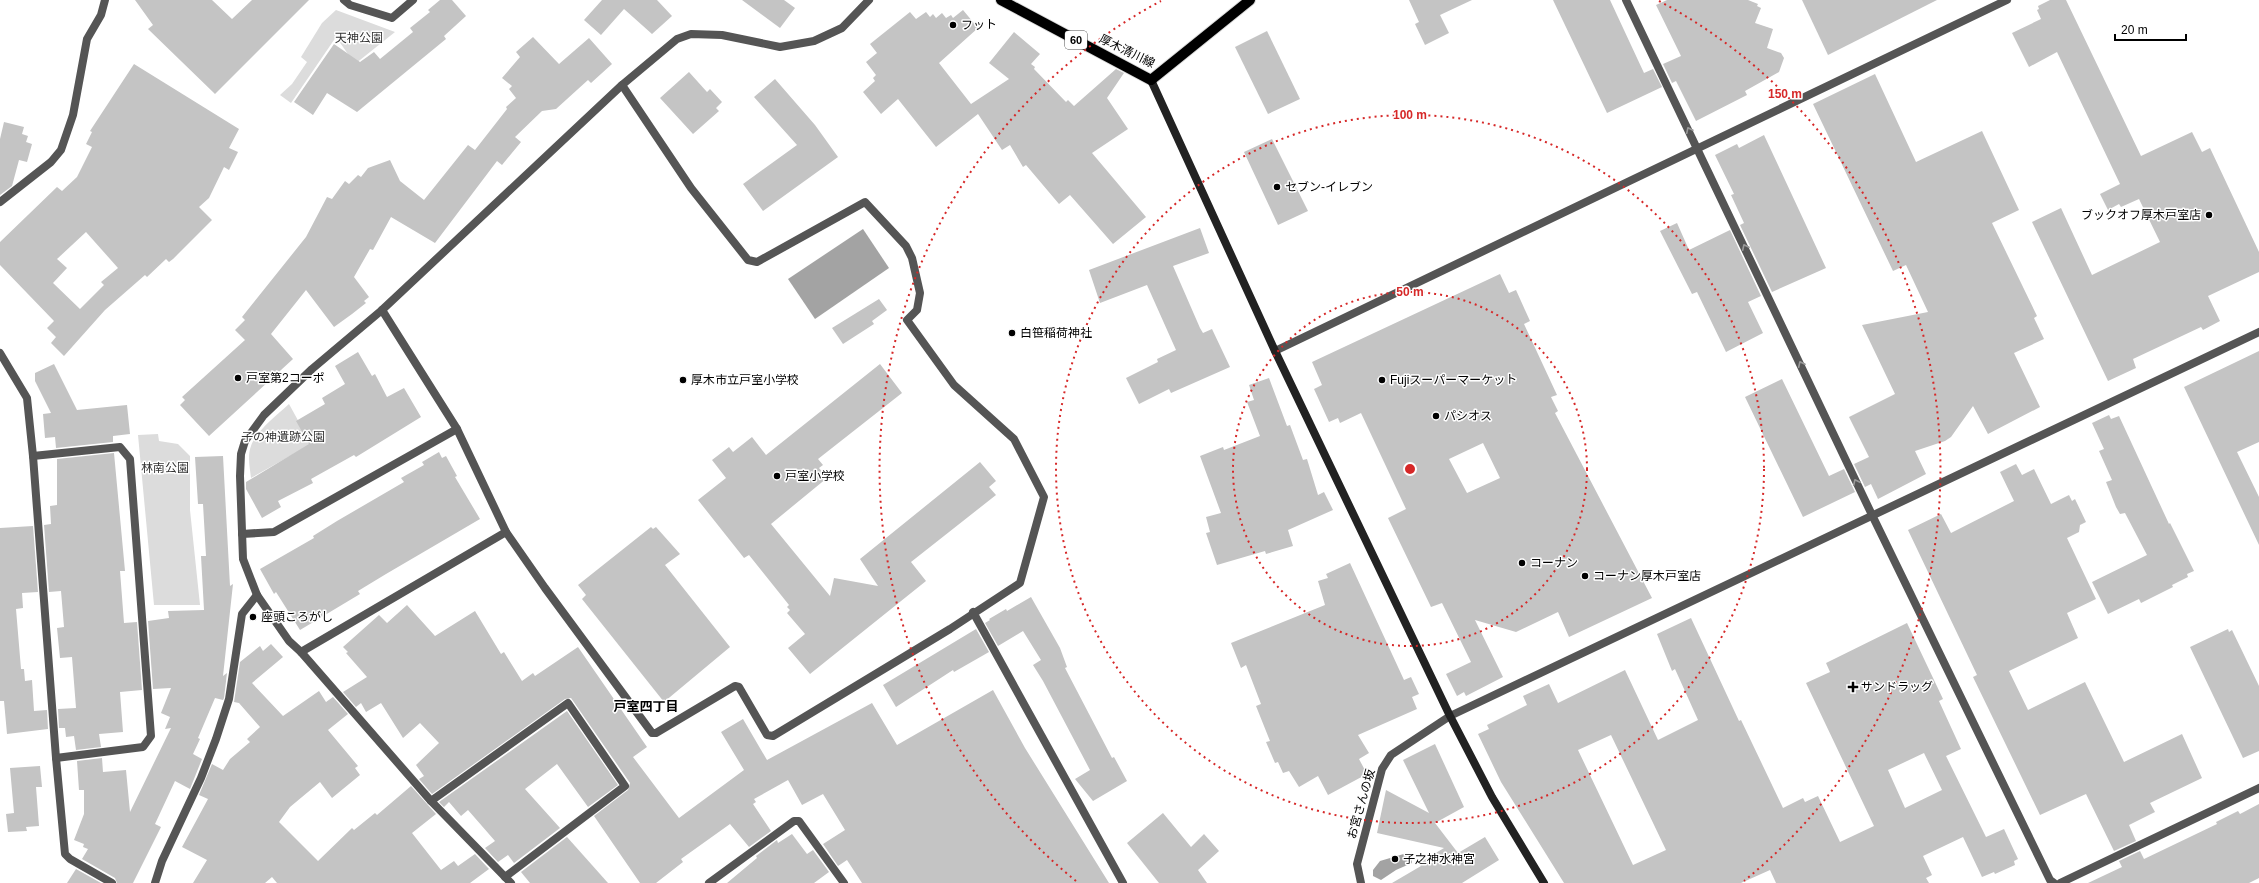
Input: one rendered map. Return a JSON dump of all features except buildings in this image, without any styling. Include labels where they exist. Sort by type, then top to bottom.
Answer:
[{"type":"main road","name":"厚木清川線","points":[[1001,0],[1151,80],[1250,0]]},
{"type":"street","points":[[0,202],[51,162],[61,150],[73,115],[87,39],[101,15],[105,0]]},
{"type":"street","points":[[344,0],[350,5],[392,18],[413,0]]},
{"type":"street","points":[[431,801],[568,703],[625,786],[508,880],[431,801],[301,652],[289,641],[257,596],[243,559],[240,476],[245,441],[264,416],[312,369],[382,310],[622,85],[677,39],[691,34],[722,35],[780,47],[814,41],[842,28],[868,0]]},
{"type":"street","points":[[1626,0],[1873,517],[2050,880],[2054,883]]},
{"type":"street","points":[[1275,351],[1697,147],[2007,0]]},
{"type":"street","points":[[1151,80],[1275,351],[1450,716],[1492,797],[1544,883]]},
{"type":"street","points":[[382,310],[457,430],[506,532],[544,588],[652,733],[656,733],[735,686],[739,687],[767,735],[773,736],[950,629],[973,612],[1020,583],[1044,497],[1014,439],[954,385],[907,320],[916,310],[920,293],[912,258],[906,246],[865,202],[757,262],[748,260],[690,188],[622,85]]},
{"type":"street","name":"お宮さんの坂","points":[[1361,883],[1357,864],[1382,770],[1391,755],[1450,716],[1873,517],[2259,332]]},
{"type":"street","points":[[0,353],[27,398],[34,456],[56,758],[65,854],[70,859],[112,883]]},
{"type":"street","points":[[242,534],[274,532],[457,430]]},
{"type":"street","points":[[34,456],[120,447],[130,459],[151,736],[143,747],[56,758]]},
{"type":"street","points":[[301,652],[506,532]]},
{"type":"street","points":[[155,883],[162,861],[216,739],[229,699],[242,614],[257,596]]},
{"type":"street","points":[[973,612],[1123,883]]},
{"type":"street","points":[[2060,883],[2259,788]]},
{"type":"street","points":[[709,883],[794,821],[799,821],[844,883]]},
{"type":"green space","name":"天神公園","points":[[336,10],[395,32],[355,64],[336,37],[291,103],[280,95],[292,84],[307,62],[301,57],[322,23]]},
{"type":"green space","name":"子の神遺跡公園","points":[[289,404],[311,444],[251,478],[249,454],[254,440],[267,424]]},
{"type":"green space","name":"林南公園","points":[[158,434],[159,441],[178,444],[190,456],[190,510],[200,605],[154,605],[138,435]]},
{"type":"shaded area","points":[[863,229],[889,268],[815,319],[788,279]]},
{"type":"shaded area","points":[[1407,853],[1412,856],[1412,863],[1396,870],[1381,880],[1373,876],[1373,870],[1380,861]]},
{"type":"place","name":"フット","points":[[953,25]]},
{"type":"place","name":"セブン-イレブン","points":[[1277,187]]},
{"type":"place","name":"ブックオフ厚木戸室店","points":[[2209,215]]},
{"type":"place","name":"白笹稲荷神社","points":[[1012,333]]},
{"type":"place","name":"戸室第2コーポ","points":[[238,378]]},
{"type":"place","name":"厚木市立戸室小学校","points":[[683,380]]},
{"type":"place","name":"Fujiスーパーマーケット","points":[[1382,380]]},
{"type":"place","name":"パシオス","points":[[1436,416]]},
{"type":"place","name":"戸室小学校","points":[[777,476]]},
{"type":"place","name":"コーナン","points":[[1522,563]]},
{"type":"place","name":"コーナン厚木戸室店","points":[[1585,576]]},
{"type":"place","name":"座頭ころがし","points":[[253,617]]},
{"type":"place","name":"サンドラッグ","points":[[1853,687]]},
{"type":"place","name":"子之神水神宮","points":[[1395,859]]},
{"type":"district","name":"戸室四丁目","points":[[646,706]]}]
